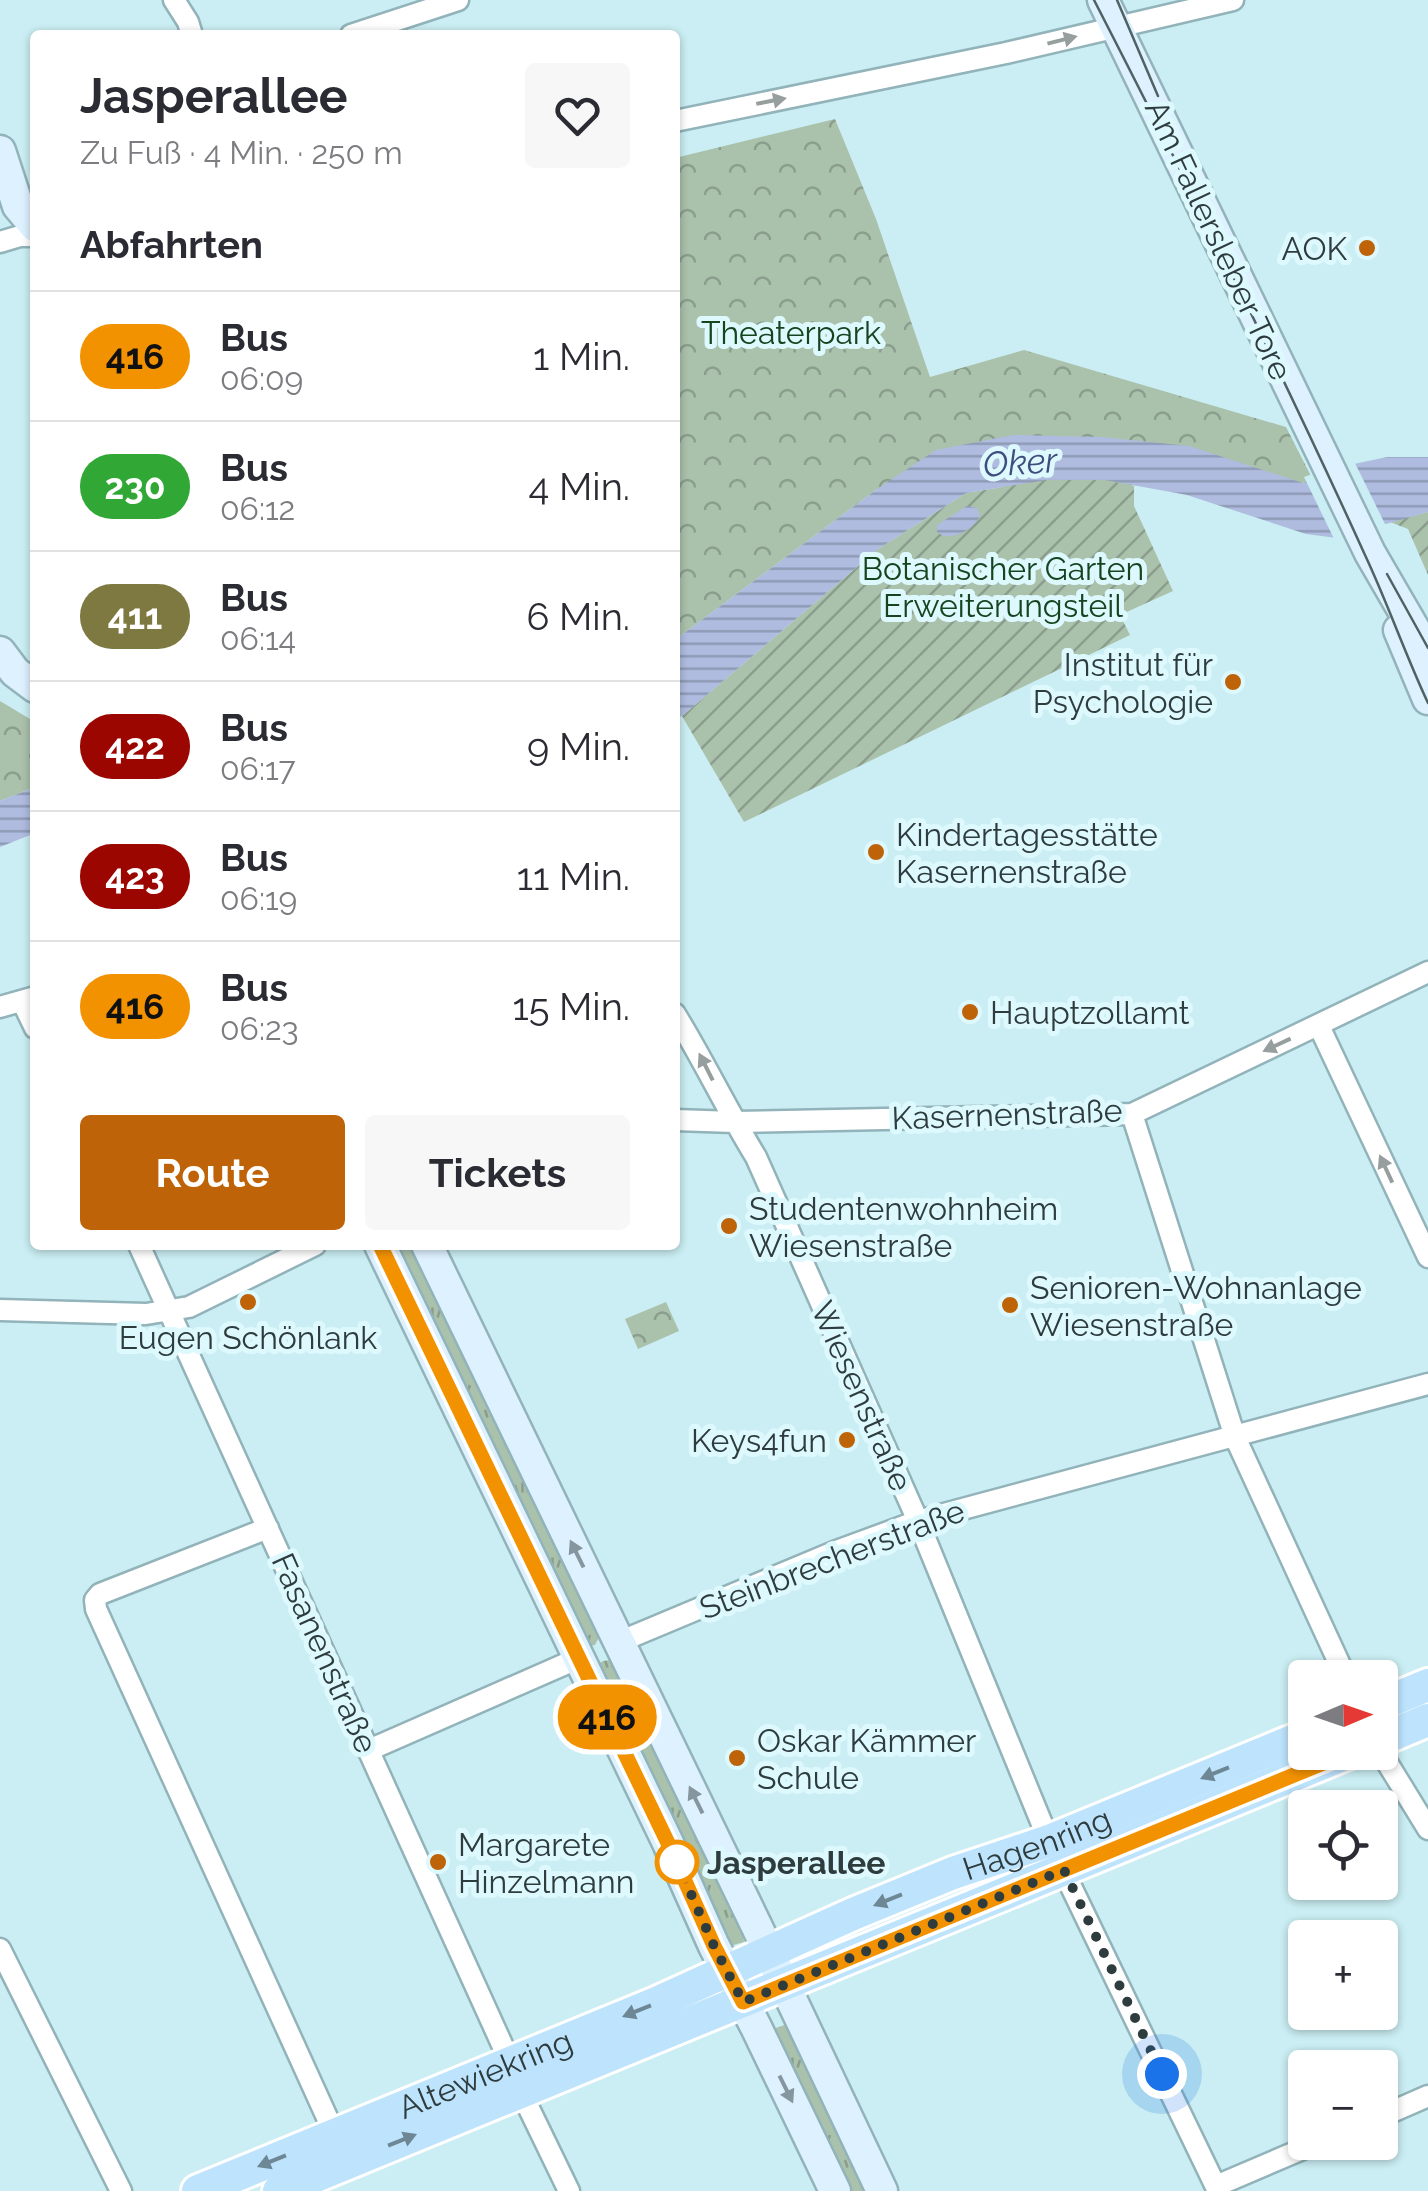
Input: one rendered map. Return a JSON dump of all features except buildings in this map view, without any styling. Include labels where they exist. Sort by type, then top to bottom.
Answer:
[{"type":"main road","points":[[1398,1697],[1428,1685]]},
{"type":"main road","points":[[1398,1732],[1428,1720]]},
{"type":"main road","name":"Hagenring","points":[[784,1985],[1288,1744]]},
{"type":"main road","name":"Hagenring","points":[[769,1951],[954,1874],[1056,1856],[1299,1770]]},
{"type":"main road","name":"Altewiekring","points":[[280,2191],[321,2183],[654,2004],[769,1951]]},
{"type":"main road","name":"Altewiekring","points":[[198,2191],[335,2135],[743,2002],[784,1985]]},
{"type":"street","points":[[174,0],[190,30]]},
{"type":"street","points":[[367,30],[458,0]]},
{"type":"street","points":[[680,120],[1006,53],[1110,13],[1233,0]]},
{"type":"street","name":"Am Fallersleber Tore","points":[[1110,13],[1370,552]]},
{"type":"street","points":[[0,152],[18,206],[30,220]]},
{"type":"street","points":[[0,242],[30,236]]},
{"type":"street","points":[[1370,552],[1428,653]]},
{"type":"street","points":[[1370,552],[1428,698]]},
{"type":"street","points":[[0,652],[15,672],[30,683]]},
{"type":"street","name":"Kasernenstraße","points":[[680,1120],[1132,1114],[1428,972]]},
{"type":"street","points":[[0,1007],[28,999]]},
{"type":"street","name":"Wiesenstraße","points":[[680,1022],[760,1166],[918,1521],[1056,1856],[1217,2189]]},
{"type":"street","points":[[1319,1026],[1428,1257]]},
{"type":"street","points":[[1132,1114],[1235,1436],[1338,1660]]},
{"type":"street","name":"Fasanenstraße","points":[[141,1250],[569,2191]]},
{"type":"street","points":[[0,1310],[146,1314],[189,1307],[305,1250]]},
{"type":"street","points":[[382,1250],[835,2191]]},
{"type":"street","points":[[429,1250],[882,2191]]},
{"type":"street","name":"Steinbrecherstraße","points":[[368,1750],[579,1658],[918,1521],[1428,1384]]},
{"type":"street","points":[[268,1528],[100,1594],[96,1609],[335,2135]]},
{"type":"street","points":[[1392,1770],[1428,1829]]},
{"type":"street","points":[[0,1949],[121,2191]]},
{"type":"street","points":[[1398,2109],[1428,2096]]},
{"type":"street","points":[[1217,2189],[1288,2156]]},
{"type":"green space","name":"Theaterpark","points":[[835,119],[876,219],[930,377],[1024,350],[1286,427],[1313,480],[877,489],[680,636],[680,157]]},
{"type":"green space","name":"Botanischer Garten Erweiterungsteil","points":[[1046,480],[1105,480],[1134,486],[1134,506],[1173,591],[1120,615],[1130,635],[744,822],[682,716],[878,549],[966,493]]},
{"type":"green space","points":[[1428,512],[1428,575],[1408,529],[1390,522]]},
{"type":"green space","points":[[0,701],[30,719],[30,789],[0,801]]},
{"type":"green space","points":[[391,1250],[419,1250],[601,1633],[595,1645],[588,1646]]},
{"type":"green space","points":[[666,1302],[679,1331],[638,1349],[625,1319]]},
{"type":"green space","points":[[611,1660],[616,1663],[740,1919],[744,1942],[730,1946],[597,1665]]},
{"type":"green space","points":[[790,2023],[871,2191],[845,2191],[767,2031]]},
{"type":"water","name":"Oker","points":[[1013,435],[1101,437],[1189,446],[1303,483],[1349,465],[1387,457],[1428,457],[1428,512],[1337,538],[1306,534],[1187,495],[1105,480],[1046,480],[966,493],[878,549],[680,717],[680,636],[877,489],[936,450]]},
{"type":"water","points":[[967,506],[977,508],[980,516],[972,526],[954,535],[937,532],[937,525]]},
{"type":"water","points":[[30,789],[30,835],[0,847],[0,801]]},
{"type":"pier","points":[[1353,459],[1387,528],[1336,543],[1304,477]]},
{"type":"tram line","points":[[1094,0],[1300,415],[1428,703]]},
{"type":"tram line","points":[[1117,0],[1158,96]]},
{"type":"tram line","points":[[1387,574],[1428,648]]},
{"type":"bus line","name":"416","points":[[382,1250],[743,2002],[1306,1770]]},
{"type":"place","name":"AOK","points":[[1367,248]]},
{"type":"place","name":"Institut für Psychologie","points":[[1233,682]]},
{"type":"place","name":"Kindertagesstätte Kasernenstraße","points":[[876,852]]},
{"type":"place","name":"Hauptzollamt","points":[[970,1012]]},
{"type":"place","name":"Studentenwohnheim Wiesenstraße","points":[[729,1226]]},
{"type":"place","name":"Eugen Schönlank","points":[[248,1302]]},
{"type":"place","name":"Senioren-Wohnanlage Wiesenstraße","points":[[1010,1305]]},
{"type":"place","name":"Keys4fun","points":[[847,1440]]},
{"type":"place","name":"Oskar Kämmer Schule","points":[[737,1758]]},
{"type":"place","name":"Margarete Hinzelmann","points":[[438,1862]]},
{"type":"place","name":"Jasperallee","points":[[677,1862]]},
{"type":"route","points":[[677,1862],[743,2002],[1064,1870],[1162,2074]]}]
